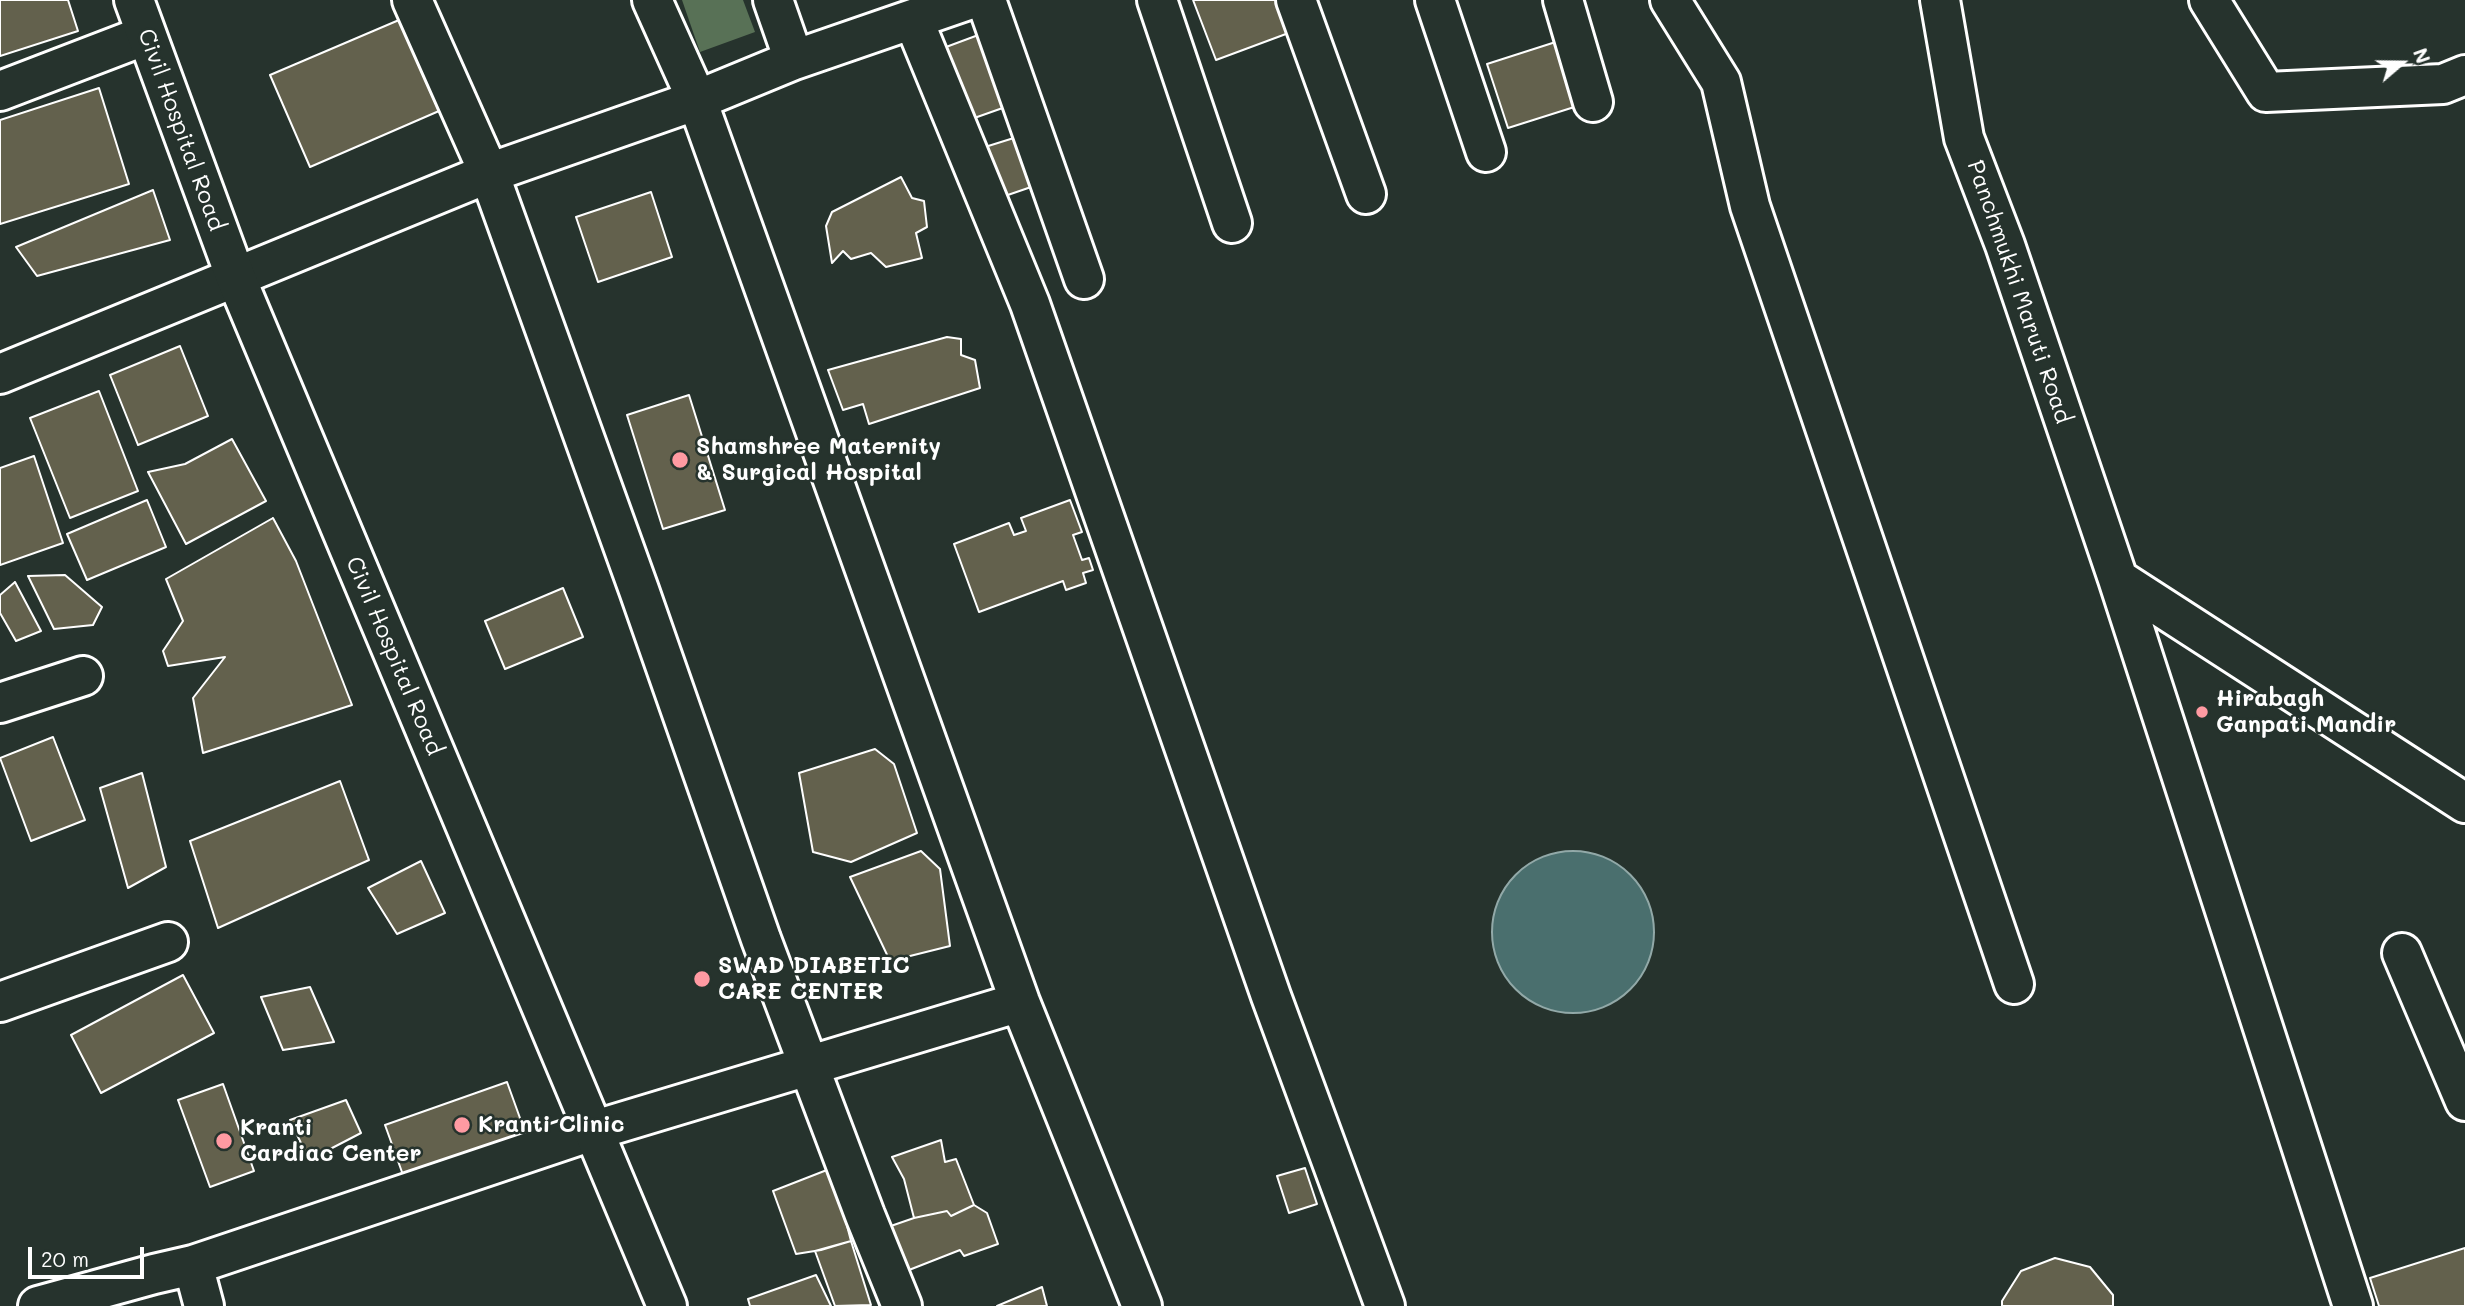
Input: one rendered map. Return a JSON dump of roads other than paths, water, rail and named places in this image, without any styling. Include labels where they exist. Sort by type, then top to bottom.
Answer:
[{"type":"street","points":[[412,0],[489,173],[635,577],[761,939],[902,1306]]},
{"type":"street","points":[[652,0],[697,100],[1020,1002],[1142,1306]]},
{"type":"street","points":[[774,0],[794,60]]},
{"type":"street","points":[[0,374],[489,173],[697,100],[794,60],[968,0]]},
{"type":"street","points":[[986,0],[1084,279]]},
{"type":"street","points":[[1157,0],[1232,223]]},
{"type":"street","points":[[1296,0],[1366,194]]},
{"type":"street","points":[[1435,0],[1486,152]]},
{"type":"street","points":[[1563,0],[1593,102]]},
{"type":"street","points":[[1670,0],[1721,82],[1750,206],[2014,984]]},
{"type":"street","name":"Panchmukhi Maruti Road","points":[[1940,0],[1964,138],[2005,245],[2118,579],[2353,1306]]},
{"type":"street","points":[[2209,0],[2266,92],[2443,84],[2465,75]]},
{"type":"street","points":[[0,91],[140,18]]},
{"type":"street","name":"Civil Hospital Road","points":[[140,18],[236,278],[667,1306]]},
{"type":"street","points":[[914,19],[1030,304],[1271,996],[1385,1306]]},
{"type":"street","points":[[2118,579],[2465,803]]},
{"type":"street","points":[[0,703],[83,676]]},
{"type":"street","points":[[0,1002],[168,942]]},
{"type":"street","points":[[2402,953],[2465,1101]]},
{"type":"street","points":[[38,1306],[153,1273],[193,1265],[592,1131],[1020,1002]]},
{"type":"street","points":[[193,1265],[204,1306]]},
{"type":"water","points":[[1573,851],[1604,857],[1631,874],[1648,901],[1654,932],[1648,963],[1631,990],[1604,1007],[1573,1013],[1542,1007],[1515,990],[1498,963],[1492,932],[1498,901],[1515,874],[1542,857]]},
{"type":"place","name":"Shamshree Maternity & Surgical Hospital","points":[[680,460]]},
{"type":"place","name":"Hirabagh Ganpati Mandir","points":[[2202,712]]},
{"type":"place","name":"SWAD DIABETIC CARE CENTER","points":[[702,979]]},
{"type":"place","name":"Kranti Clinic","points":[[462,1125]]},
{"type":"place","name":"Kranti Cardiac Center","points":[[224,1141]]}]
